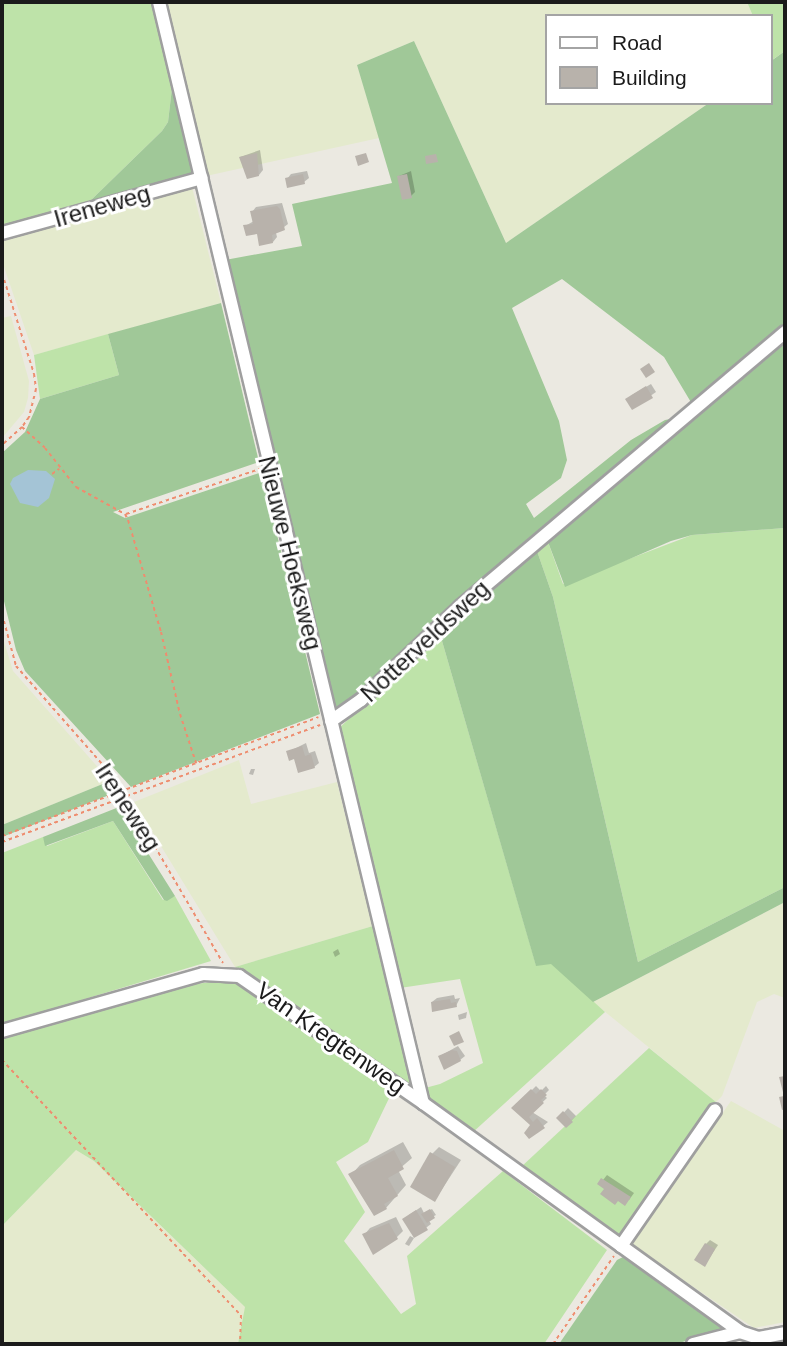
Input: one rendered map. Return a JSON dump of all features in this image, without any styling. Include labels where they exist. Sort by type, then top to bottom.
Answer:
[{"type":"street","name":"Nieuwe Hoeksweg","points":[[159,2],[202,178],[325,719],[423,1103]]},
{"type":"street","name":"Ireneweg","points":[[2,233],[202,178]]},
{"type":"street","name":"Notterveldsweg","points":[[325,719],[361,700],[460,607],[785,332]]},
{"type":"street","name":"Van Kregtenweg","points":[[2,1031],[203,974],[229,973],[250,981],[740,1332]]},
{"type":"street","points":[[621,1246],[715,1110]]},
{"type":"street","points":[[692,1344],[740,1332],[760,1338],[785,1333]]},
{"type":"path","points":[[2,273],[34,374],[33,405],[22,427],[2,445]]},
{"type":"path","points":[[22,427],[45,448],[68,480],[88,496],[125,514],[268,466]]},
{"type":"path","points":[[52,474],[60,468]]},
{"type":"path","points":[[125,514],[143,566],[180,715],[196,762]]},
{"type":"path","name":"Ireneweg","points":[[2,614],[16,666],[116,780],[229,973]]},
{"type":"path","points":[[2,836],[196,762],[325,719]]},
{"type":"path","points":[[2,842],[325,719]]},
{"type":"path","points":[[2,1060],[241,1315],[240,1344]]},
{"type":"path","points":[[553,1344],[621,1246]]},
{"type":"green space","points":[[2,2],[152,2],[172,88],[168,122],[162,131],[88,203],[2,226]]},
{"type":"green space","points":[[165,2],[747,2],[752,14],[546,14],[546,105],[706,105],[506,243],[414,41],[357,65],[379,138],[206,176]]},
{"type":"green space","points":[[747,2],[785,2],[785,51],[773,59],[773,14],[752,14]]},
{"type":"green space","points":[[414,41],[506,243],[706,105],[773,105],[773,60],[785,51],[785,325],[692,404],[664,357],[562,279],[512,308],[559,421],[567,460],[561,478],[526,504],[534,518],[631,440],[665,420],[676,418],[475,588],[336,713],[333,712],[225,260],[302,246],[292,204],[392,183],[357,65]]},
{"type":"green space","points":[[172,88],[192,173],[88,203],[162,131],[168,122]]},
{"type":"green space","points":[[192,187],[221,303],[34,355],[2,261],[2,238]]},
{"type":"green space","points":[[221,303],[259,462],[113,512],[125,518],[262,472],[320,714],[131,787],[25,671],[16,650],[2,593],[2,453],[25,432],[40,399],[119,375],[108,334]]},
{"type":"green space","points":[[11,316],[29,381],[28,398],[24,412],[2,438],[2,318]]},
{"type":"green space","points":[[108,334],[119,375],[40,399],[34,355]]},
{"type":"green space","points":[[785,342],[785,528],[692,535],[671,541],[565,587],[548,542]]},
{"type":"green space","points":[[785,528],[785,887],[638,962],[553,597],[537,551],[548,542],[563,584],[692,535]]},
{"type":"green space","points":[[537,551],[553,597],[638,962],[785,887],[785,902],[593,1002],[551,964],[536,966],[440,634]]},
{"type":"green space","points":[[440,634],[536,965],[551,963],[605,1012],[472,1133],[429,1102],[425,1088],[440,1084],[483,1063],[460,979],[400,988],[337,730]]},
{"type":"green space","points":[[2,635],[13,671],[110,781],[2,825]]},
{"type":"green space","points":[[239,760],[251,804],[337,782],[373,926],[235,967],[134,802]]},
{"type":"green space","points":[[110,781],[117,792],[2,837],[2,825]]},
{"type":"green space","points":[[119,807],[175,896],[167,901],[113,821],[45,846],[43,837]]},
{"type":"green space","points":[[113,821],[163,900],[175,896],[211,961],[2,1024],[2,853],[43,837],[47,846]]},
{"type":"green space","points":[[785,902],[785,998],[774,994],[757,1002],[722,1096],[716,1102],[593,1002]]},
{"type":"green space","points":[[373,926],[414,1091],[235,967]]},
{"type":"green space","points":[[233,979],[393,1090],[368,1142],[336,1162],[365,1212],[344,1241],[401,1314],[416,1304],[407,1256],[503,1171],[607,1250],[544,1344],[238,1344],[245,1307],[94,1161],[76,1150],[2,1226],[2,1037],[189,985]]},
{"type":"green space","points":[[649,1048],[716,1102],[625,1233],[620,1236],[521,1167]]},
{"type":"green space","points":[[731,1101],[785,1131],[785,1322],[754,1328],[630,1244]]},
{"type":"green space","points":[[76,1150],[94,1161],[246,1308],[238,1344],[2,1344],[2,1226]]},
{"type":"green space","points":[[623,1257],[724,1329],[676,1344],[559,1344],[617,1260]]},
{"type":"water","points":[[28,470],[46,471],[55,479],[49,498],[38,507],[20,503],[10,484],[13,478]]},
{"type":"building","points":[[257,153],[259,176],[247,179],[239,157]]},
{"type":"building","points":[[366,153],[369,162],[358,166],[355,156]]},
{"type":"building","points":[[436,154],[438,162],[426,164],[425,156]]},
{"type":"building","points":[[303,174],[305,184],[287,188],[285,178]]},
{"type":"building","points":[[407,174],[412,198],[402,200],[397,176]]},
{"type":"building","points":[[277,206],[285,230],[272,235],[273,243],[259,246],[257,234],[246,236],[243,225],[253,224],[250,211]]},
{"type":"building","points":[[649,363],[655,372],[646,378],[640,369]]},
{"type":"building","points":[[646,386],[653,398],[632,410],[625,399]]},
{"type":"building","points":[[302,746],[305,756],[311,754],[315,768],[298,773],[294,759],[289,761],[286,751]]},
{"type":"building","points":[[450,999],[451,1003],[456,1002],[457,1007],[432,1012],[431,1002]]},
{"type":"building","points":[[459,1031],[464,1042],[454,1046],[449,1036]]},
{"type":"building","points":[[452,1050],[457,1051],[461,1061],[444,1070],[438,1056]]},
{"type":"building","points":[[785,1076],[785,1109],[782,1110],[779,1097],[784,1096],[779,1077]]},
{"type":"building","points":[[531,1089],[536,1094],[541,1089],[547,1095],[541,1100],[544,1103],[529,1117],[533,1122],[537,1118],[545,1128],[529,1139],[524,1133],[530,1125],[511,1108]]},
{"type":"building","points":[[563,1111],[573,1122],[566,1128],[556,1118]]},
{"type":"building","points":[[394,1150],[404,1169],[388,1178],[398,1196],[384,1204],[387,1209],[374,1216],[348,1174]]},
{"type":"building","points":[[430,1152],[455,1167],[435,1202],[410,1187]]},
{"type":"building","points":[[601,1178],[631,1197],[625,1206],[618,1201],[615,1205],[600,1194],[604,1189],[597,1184]]},
{"type":"building","points":[[430,1209],[435,1218],[427,1223],[421,1214]]},
{"type":"building","points":[[416,1210],[428,1230],[414,1238],[402,1219]]},
{"type":"building","points":[[389,1223],[398,1239],[373,1255],[362,1234]]},
{"type":"building","points":[[705,1243],[715,1249],[705,1267],[694,1260]]}]
